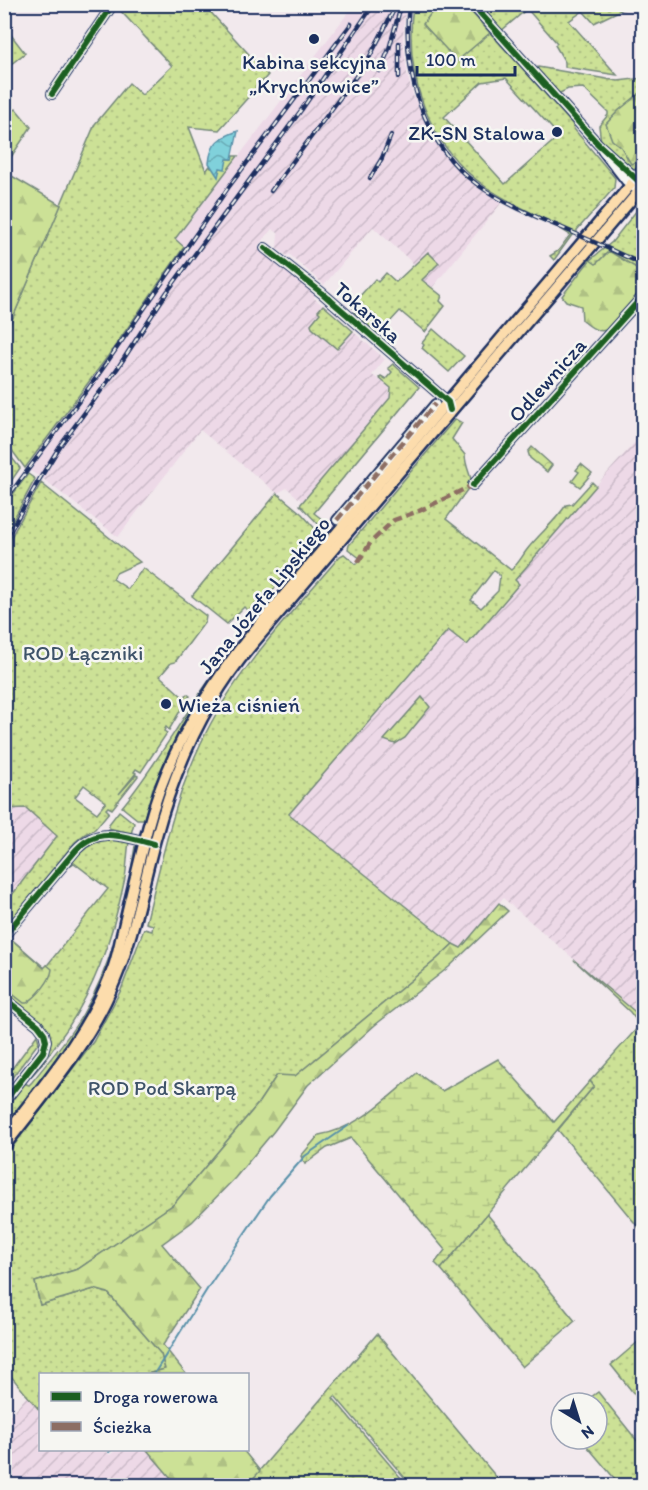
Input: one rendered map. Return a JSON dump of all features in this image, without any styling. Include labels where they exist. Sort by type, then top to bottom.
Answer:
[{"type":"main road","name":"Jana Józefa Lipskiego","points":[[4,1147],[77,1052],[107,1000],[131,938],[159,792],[176,748],[218,677],[252,633],[640,187],[644,169]]},
{"type":"main road","name":"Jana Józefa Lipskiego","points":[[4,1136],[68,1053],[97,1004],[117,956],[149,843]]},
{"type":"street","points":[[52,94],[113,4]]},
{"type":"street","points":[[472,4],[597,144],[640,187]]},
{"type":"street","name":"Tokarska","points":[[265,248],[322,293],[452,405]]},
{"type":"street","name":"Odlewnicza","points":[[473,485],[644,295]]},
{"type":"street","points":[[337,520],[435,404]]},
{"type":"street","points":[[4,936],[87,839],[99,834],[108,834],[149,843]]},
{"type":"street","points":[[4,998],[38,1025],[46,1041],[43,1052],[4,1102]]},
{"type":"shaded area","points":[[354,5],[405,5],[403,40],[407,74],[237,202],[175,284],[115,376],[42,478],[25,468],[108,356],[184,247],[175,240]]},
{"type":"shaded area","points":[[383,5],[405,5],[403,40],[407,74],[413,95],[431,132],[440,146],[477,187],[503,201],[432,288],[422,279],[439,262],[415,265],[373,227],[324,285],[289,254],[287,256],[277,248],[278,233],[272,229],[258,246],[385,359],[372,375],[391,388],[389,390],[391,398],[303,502],[287,488],[277,493],[200,430],[118,537],[42,478],[115,376],[175,284],[307,108],[377,6],[381,8]]},
{"type":"shaded area","points":[[643,433],[644,1012],[640,1016],[503,898],[460,948],[289,814],[448,629],[467,645],[518,585],[514,580],[536,553]]},
{"type":"shaded area","points":[[24,472],[28,474],[5,505],[4,499]]},
{"type":"shaded area","points":[[35,479],[41,483],[5,548],[5,535]]},
{"type":"shaded area","points":[[26,808],[58,835],[5,904],[5,809]]},
{"type":"shaded area","points":[[27,1396],[39,1410],[39,1451],[106,1451],[110,1455],[114,1451],[148,1451],[177,1485],[5,1485],[4,1423]]},
{"type":"green space","points":[[117,4],[204,5],[268,75],[219,130],[189,127],[206,171],[210,166],[220,168],[227,159],[238,156],[175,239],[184,247],[108,356],[25,468],[5,441],[5,336],[95,124],[129,83],[142,95],[172,66],[116,6]]},
{"type":"green space","points":[[438,4],[465,5],[490,33],[457,61],[423,24]]},
{"type":"green space","points":[[413,5],[465,5],[573,125],[615,178],[614,188],[577,230],[577,233],[574,232],[575,235],[572,235],[554,260],[550,256],[558,251],[570,235],[486,187],[448,151],[424,107],[412,57]],"holes":[[[506,78],[559,136],[505,184],[444,117],[482,82]]]},
{"type":"green space","points":[[476,5],[622,5],[625,8],[594,23],[583,11],[569,21],[617,75],[565,67],[565,62],[555,45],[557,43],[527,9],[501,31]]},
{"type":"green space","points":[[5,27],[25,53],[5,69]]},
{"type":"green space","points":[[538,67],[618,81],[643,78],[643,165],[636,169],[627,167],[601,142],[599,126],[608,112],[583,88],[568,89],[558,94],[537,72]]},
{"type":"green space","points":[[640,93],[643,93],[643,158],[631,164],[621,147],[612,140],[606,124]]},
{"type":"green space","points":[[16,109],[31,127],[11,157],[5,154],[5,117]]},
{"type":"green space","points":[[5,172],[61,205],[5,336]]},
{"type":"green space","points":[[637,210],[643,210],[643,272],[609,252],[595,265],[590,260],[612,242]]},
{"type":"green space","points":[[609,251],[643,272],[643,290],[610,328],[603,331],[582,320],[581,306],[566,301],[562,296],[590,260],[596,264]]},
{"type":"green space","points":[[428,252],[439,263],[422,280],[442,296],[440,301],[445,306],[425,332],[400,311],[378,335],[354,312],[356,310],[351,306],[375,279],[378,282],[386,273],[396,282]]},
{"type":"green space","points":[[323,305],[353,331],[337,349],[312,328],[311,324]]},
{"type":"green space","points":[[433,329],[464,356],[449,372],[422,348],[424,345],[422,343]]},
{"type":"green space","points":[[393,364],[419,387],[314,513],[327,523],[322,528],[300,505],[390,398],[391,388],[379,378],[381,376],[386,379],[392,372],[388,368]]},
{"type":"green space","name":"ROD Pod Skarpą","points":[[455,419],[462,423],[452,439],[465,455],[472,483],[446,519],[511,570],[566,505],[572,504],[592,482],[596,486],[515,580],[519,584],[467,645],[448,630],[289,814],[453,944],[294,1077],[277,1075],[257,1105],[174,1204],[78,1269],[35,1282],[40,1305],[94,1289],[108,1293],[161,1354],[165,1369],[151,1373],[39,1373],[39,1410],[5,1369],[4,1158],[93,1042],[121,990],[144,929],[152,931],[153,925],[146,923],[169,832],[183,787],[214,717],[264,645],[340,556],[344,554],[356,564],[361,559],[348,549]],"holes":[[[494,570],[500,576],[498,591],[481,608],[471,600]]]},
{"type":"green space","points":[[532,447],[552,465],[547,472],[530,458],[528,452]]},
{"type":"green space","points":[[4,448],[20,468],[5,490],[4,490]]},
{"type":"green space","points":[[581,464],[592,473],[580,487],[572,481],[579,472],[576,470]]},
{"type":"green space","points":[[28,474],[35,479],[5,535],[5,505]]},
{"type":"green space","name":"ROD Łączniki","points":[[41,483],[140,562],[116,573],[113,579],[128,589],[143,568],[206,616],[205,622],[175,662],[171,663],[160,676],[184,698],[187,694],[190,696],[182,704],[169,730],[166,727],[164,731],[167,733],[141,772],[136,769],[134,772],[136,773],[119,794],[136,775],[138,776],[112,809],[108,807],[106,809],[109,812],[95,829],[75,842],[5,927],[5,904],[57,836],[26,808],[4,809],[5,548]],"holes":[[[84,785],[106,802],[97,813],[75,797]]]},
{"type":"green space","points":[[277,493],[302,514],[319,533],[252,615],[244,607],[227,624],[192,596]]},
{"type":"green space","points":[[323,538],[324,542],[175,744],[153,788],[144,819],[137,819],[122,807],[224,660]]},
{"type":"green space","points":[[335,552],[338,552],[296,600],[289,607]]},
{"type":"green space","points":[[258,645],[209,717],[184,769],[165,825],[162,824],[197,731],[226,683]]},
{"type":"green space","points":[[422,697],[430,707],[405,738],[395,744],[384,740]]},
{"type":"green space","points":[[119,811],[134,823],[131,834],[109,828],[109,824]]},
{"type":"green space","points":[[160,831],[163,831],[141,922],[139,920],[154,856],[161,839]]},
{"type":"green space","points":[[107,838],[129,842],[125,878],[107,945],[80,1007],[46,1059],[29,1078],[47,1054],[51,1039],[43,1023],[5,993],[4,942],[9,937],[45,968],[108,889],[74,863],[69,864],[86,847],[95,841]]},
{"type":"green space","points":[[135,846],[137,853],[126,907],[106,978],[67,1048],[5,1131],[5,1108],[24,1083],[29,1085],[60,1048],[94,993],[117,932],[128,889]]},
{"type":"green space","points":[[499,903],[508,911],[449,967],[375,1025],[308,1085],[235,1178],[192,1222],[162,1244],[200,1289],[163,1345],[185,1373],[151,1373],[165,1369],[161,1354],[108,1293],[94,1289],[40,1305],[35,1282],[78,1269],[174,1204],[257,1105],[277,1075],[295,1076],[453,944],[461,948]]},
{"type":"green space","points":[[11,939],[44,968],[47,965],[52,969],[43,988],[27,1003],[5,988],[5,949]]},
{"type":"green space","points":[[574,960],[640,1016],[643,1012],[643,1233],[558,1130],[594,1086],[590,1081],[640,1025],[630,1012]]},
{"type":"green space","points":[[37,1035],[39,1042],[8,1083],[5,1078]]},
{"type":"green space","points":[[498,1059],[554,1122],[590,1081],[594,1086],[441,1269],[435,1263],[445,1250],[351,1138],[327,1148],[305,1164],[301,1156],[319,1135],[333,1132],[360,1119],[384,1102],[417,1073],[442,1091]]},
{"type":"green space","points":[[487,1214],[575,1321],[522,1367],[441,1269]]},
{"type":"green space","points":[[377,1334],[503,1485],[411,1485],[335,1396],[333,1398],[407,1485],[271,1486],[266,1479],[260,1485],[247,1485]]},
{"type":"green space","points":[[639,1341],[643,1347],[643,1405],[611,1365]]},
{"type":"green space","points":[[609,1406],[643,1448],[643,1485],[620,1485],[591,1451],[609,1451]]},
{"type":"green space","points":[[148,1451],[244,1451],[260,1471],[247,1485],[177,1485]]},
{"type":"water","points":[[238,131],[232,159],[227,159],[225,169],[220,168],[218,177],[209,163],[214,145]]},
{"type":"waterway","points":[[155,1373],[211,1283],[270,1196],[305,1156],[348,1126]]},
{"type":"railway","points":[[4,542],[60,446],[117,369],[167,292],[302,109],[374,4]]},
{"type":"railway","points":[[271,191],[368,60],[397,4]]},
{"type":"railway","points":[[409,4],[409,54],[420,104],[430,128],[443,149],[459,168],[478,185],[508,203],[644,265]]},
{"type":"railway","points":[[380,71],[399,13]]},
{"type":"railway","points":[[4,502],[96,378],[228,188],[351,24]]},
{"type":"railway","points":[[399,43],[399,77]]},
{"type":"railway","points":[[370,178],[382,158],[391,135]]},
{"type":"marked path","points":[[337,520],[435,404]]},
{"type":"marked path","points":[[358,562],[371,542],[394,520],[419,511],[473,485]]},
{"type":"cycle path","points":[[52,94],[113,4]]},
{"type":"cycle path","points":[[472,4],[598,144],[644,186]]},
{"type":"cycle path","points":[[265,248],[322,293],[448,402],[450,410]]},
{"type":"cycle path","points":[[473,485],[644,295]]},
{"type":"cycle path","points":[[4,936],[85,842],[103,835],[113,835],[154,844]]},
{"type":"cycle path","points":[[4,998],[38,1025],[46,1041],[43,1052],[4,1102]]},
{"type":"place","name":"Kabina sekcyjna „Krychnowice”","points":[[314,39]]},
{"type":"place","name":"ZK-SN Stalowa","points":[[557,132]]},
{"type":"place","name":"Wieża ciśnień","points":[[166,704]]}]
